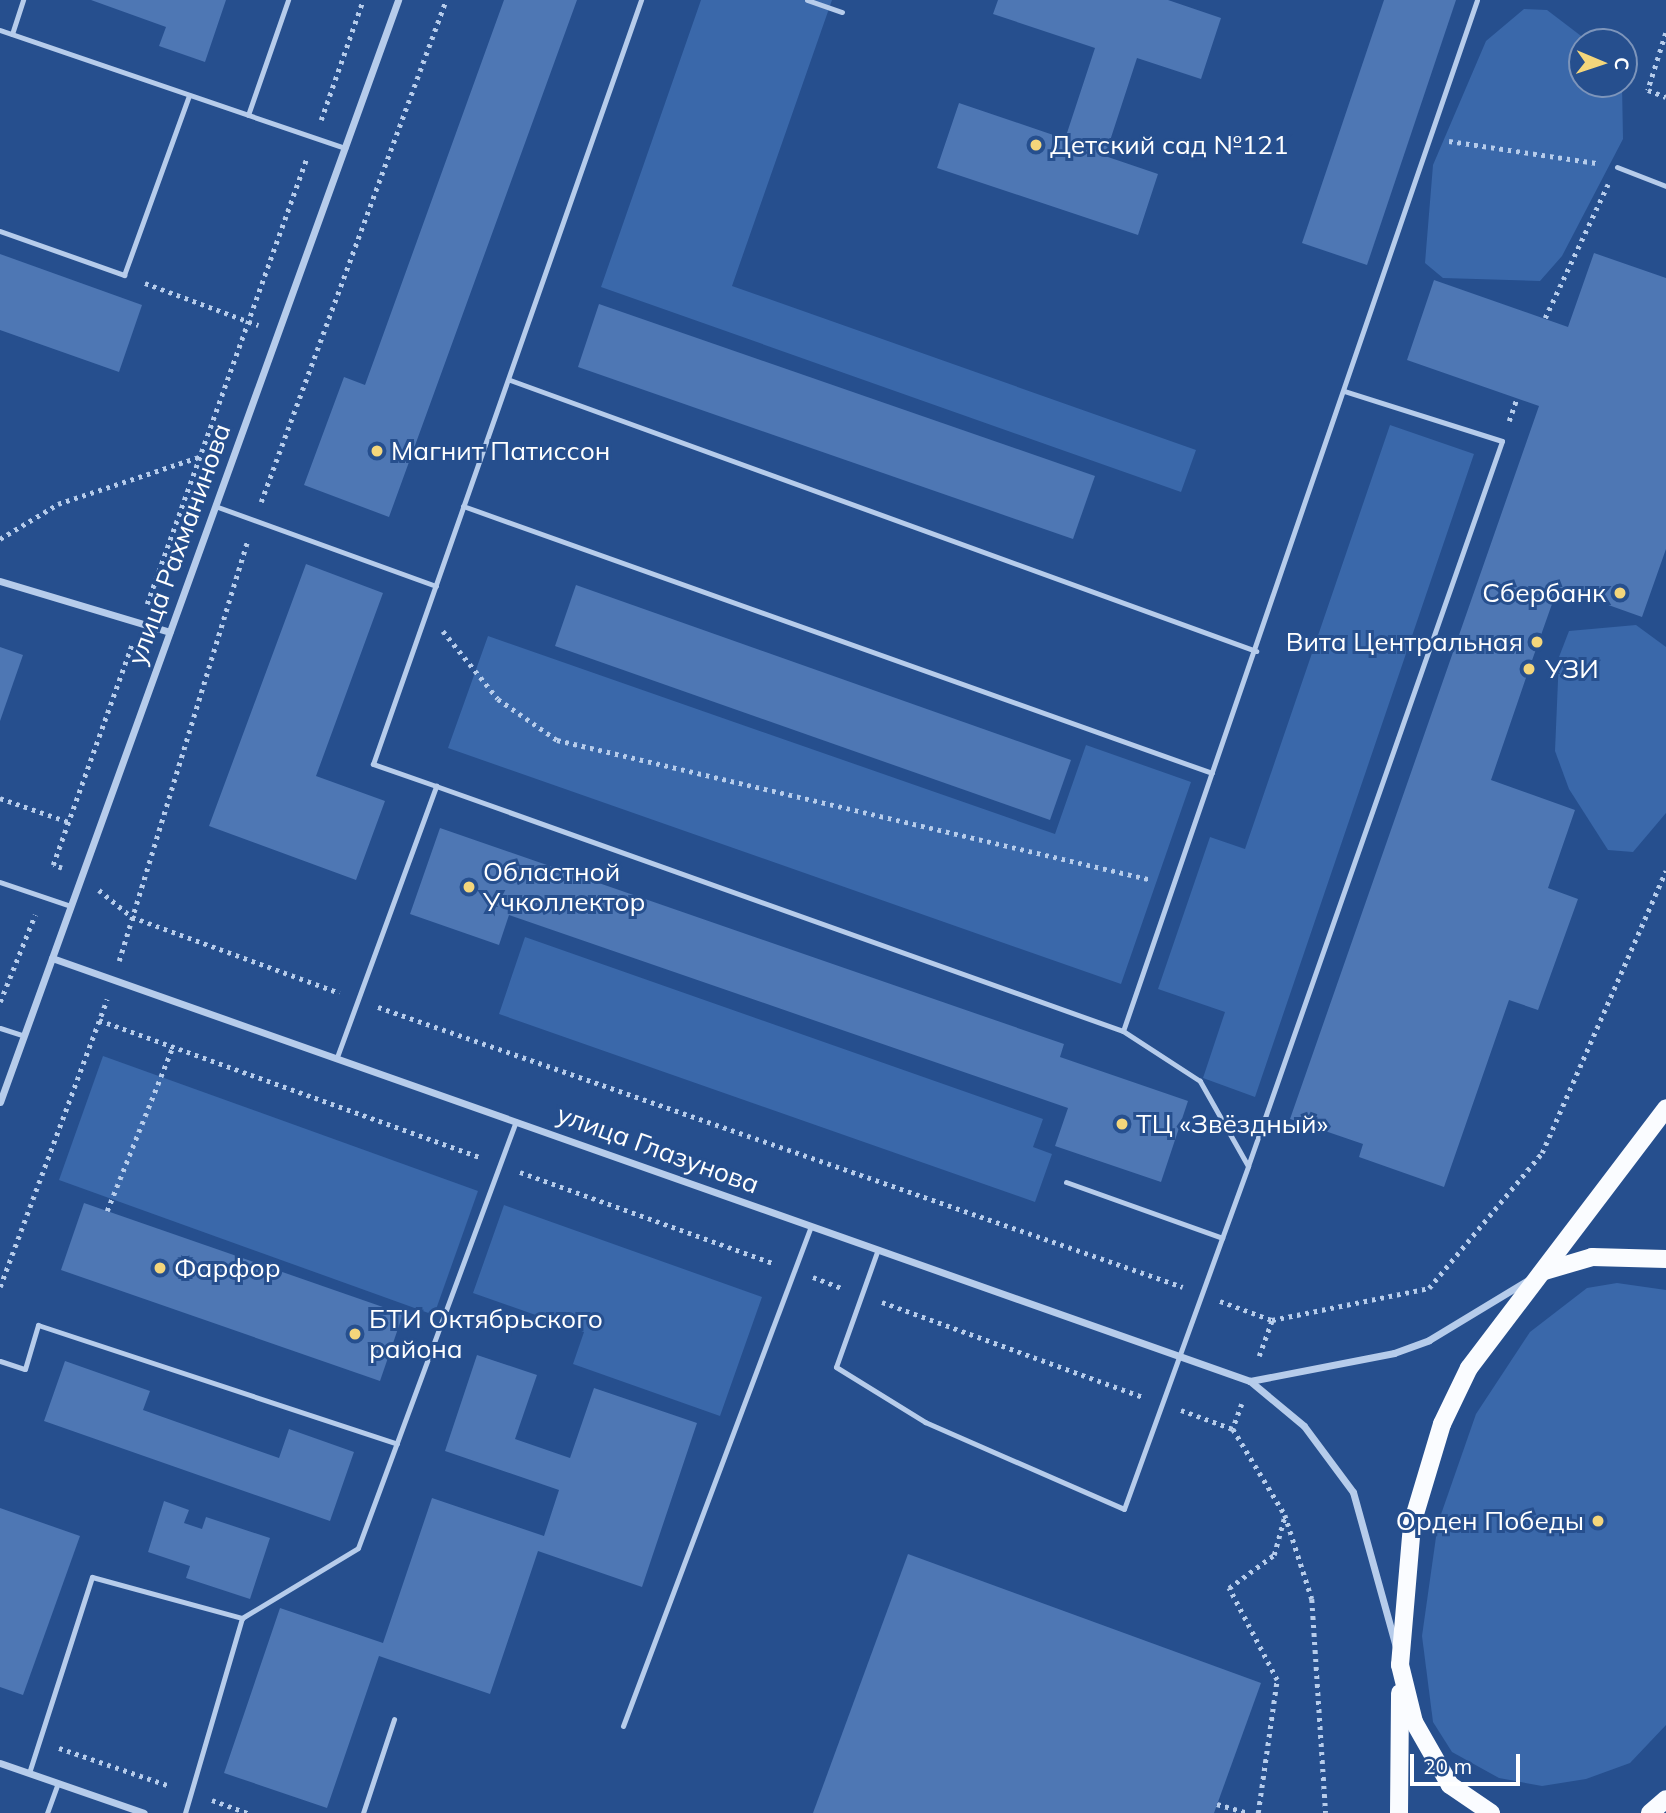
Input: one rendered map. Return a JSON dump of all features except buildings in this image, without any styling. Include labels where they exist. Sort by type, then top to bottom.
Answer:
[{"type":"main road","points":[[1399,1813],[1404,1564],[1442,1424],[1469,1368],[1666,1108]]},
{"type":"main road","points":[[1545,1270],[1592,1257],[1666,1259]]},
{"type":"main road","points":[[1400,1665],[1426,1750],[1450,1785],[1491,1813]]},
{"type":"main road","points":[[1650,1813],[1666,1799]]},
{"type":"street","name":"улица Рахманинова","points":[[0,1102],[398,0]]},
{"type":"street","points":[[0,581],[170,632]]},
{"type":"street","name":"улица Глазунова","points":[[52,958],[115,978],[1250,1381],[1304,1426],[1353,1492],[1400,1665]]},
{"type":"street","name":"улица Глазунова","points":[[1250,1381],[1357,1365],[1418,1345],[1545,1270]]},
{"type":"street","points":[[0,1763],[144,1813]]},
{"type":"lane","points":[[12,34],[23,0]]},
{"type":"lane","points":[[248,115],[288,0]]},
{"type":"lane","points":[[640,0],[510,380],[373,764],[1123,1031],[1200,1081],[1248,1166]]},
{"type":"lane","points":[[807,0],[842,12]]},
{"type":"lane","points":[[1123,1031],[1477,0]]},
{"type":"lane","points":[[0,30],[345,148]]},
{"type":"lane","points":[[0,231],[124,275],[189,94]]},
{"type":"lane","points":[[1617,167],[1666,186]]},
{"type":"lane","points":[[510,380],[1256,650]]},
{"type":"lane","points":[[878,1250],[836,1367],[925,1422],[1124,1509],[1248,1166],[1502,441],[1344,391]]},
{"type":"lane","points":[[215,506],[253,524],[436,586]]},
{"type":"lane","points":[[463,506],[1212,773]]},
{"type":"lane","points":[[337,1057],[355,999],[436,786]]},
{"type":"lane","points":[[0,882],[71,906]]},
{"type":"lane","points":[[0,1028],[24,1036]]},
{"type":"lane","points":[[186,1813],[242,1619],[358,1548],[516,1121]]},
{"type":"lane","points":[[1066,1182],[1222,1238]]},
{"type":"lane","points":[[622,1726],[811,1226]]},
{"type":"lane","points":[[0,1361],[25,1369],[38,1325],[397,1444]]},
{"type":"lane","points":[[29,1773],[92,1577],[242,1619]]},
{"type":"lane","points":[[363,1813],[394,1719]]},
{"type":"lane","points":[[47,1813],[58,1783]]},
{"type":"path","points":[[0,1002],[69,822],[363,0]]},
{"type":"path","points":[[0,1287],[115,978],[131,917],[253,524],[446,0]]},
{"type":"path","points":[[1666,33],[1648,90],[1666,97]]},
{"type":"path","points":[[1431,138],[1617,167],[1545,318]]},
{"type":"path","points":[[124,275],[278,332]]},
{"type":"path","points":[[0,539],[58,503],[200,457]]},
{"type":"path","points":[[424,620],[453,637],[498,699],[557,740],[1173,885]]},
{"type":"path","points":[[0,798],[69,822]]},
{"type":"path","points":[[53,865],[82,874],[131,917],[355,999],[1272,1320]]},
{"type":"path","points":[[99,1020],[1233,1429]]},
{"type":"path","points":[[107,1211],[173,1046]]},
{"type":"path","points":[[1258,1813],[1277,1680],[1229,1588],[1274,1555],[1285,1515]]},
{"type":"path","points":[[38,1741],[248,1813]]},
{"type":"path","points":[[1217,1804],[1248,1813]]},
{"type":"shaded area","points":[[701,0],[832,0],[732,286],[1196,450],[1181,492],[601,287]]},
{"type":"shaded area","points":[[1524,9],[1547,10],[1571,28],[1568,28],[1568,98],[1622,98],[1623,139],[1562,256],[1540,281],[1443,278],[1425,263],[1433,165],[1486,41]]},
{"type":"shaded area","points":[[1390,425],[1474,454],[1255,1097],[1203,1078],[1225,1012],[1158,989],[1210,837],[1245,849]]},
{"type":"shaded area","points":[[1636,625],[1666,647],[1666,813],[1633,852],[1608,850],[1569,789],[1555,751],[1559,657],[1569,631]]},
{"type":"shaded area","points":[[488,636],[1055,834],[1086,745],[1191,782],[1121,984],[448,748]]},
{"type":"shaded area","points":[[525,937],[1043,1119],[1033,1147],[1052,1154],[1035,1202],[499,1014]]},
{"type":"shaded area","points":[[103,1056],[478,1191],[434,1315],[59,1180]]},
{"type":"shaded area","points":[[504,1205],[762,1297],[720,1416],[573,1364],[584,1332],[473,1293]]},
{"type":"shaded area","points":[[1617,1283],[1666,1290],[1666,1725],[1630,1763],[1586,1779],[1542,1786],[1499,1778],[1452,1752],[1433,1722],[1422,1636],[1438,1523],[1476,1414],[1530,1332],[1587,1288]]},
{"type":"place","name":"Детский сад №121","points":[[1036,145]]},
{"type":"place","name":"Магнит Патиссон","points":[[377,451]]},
{"type":"place","name":"Сбербанк","points":[[1620,593]]},
{"type":"place","name":"Вита Центральная","points":[[1537,642]]},
{"type":"place","name":"УЗИ","points":[[1529,669]]},
{"type":"place","name":"Областной Учколлектор","points":[[469,887]]},
{"type":"place","name":"ТЦ «Звёздный»","points":[[1122,1124]]},
{"type":"place","name":"Фарфор","points":[[160,1268]]},
{"type":"place","name":"БТИ Октябрьского района","points":[[355,1334]]},
{"type":"place","name":"Орден Победы","points":[[1598,1521]]}]
